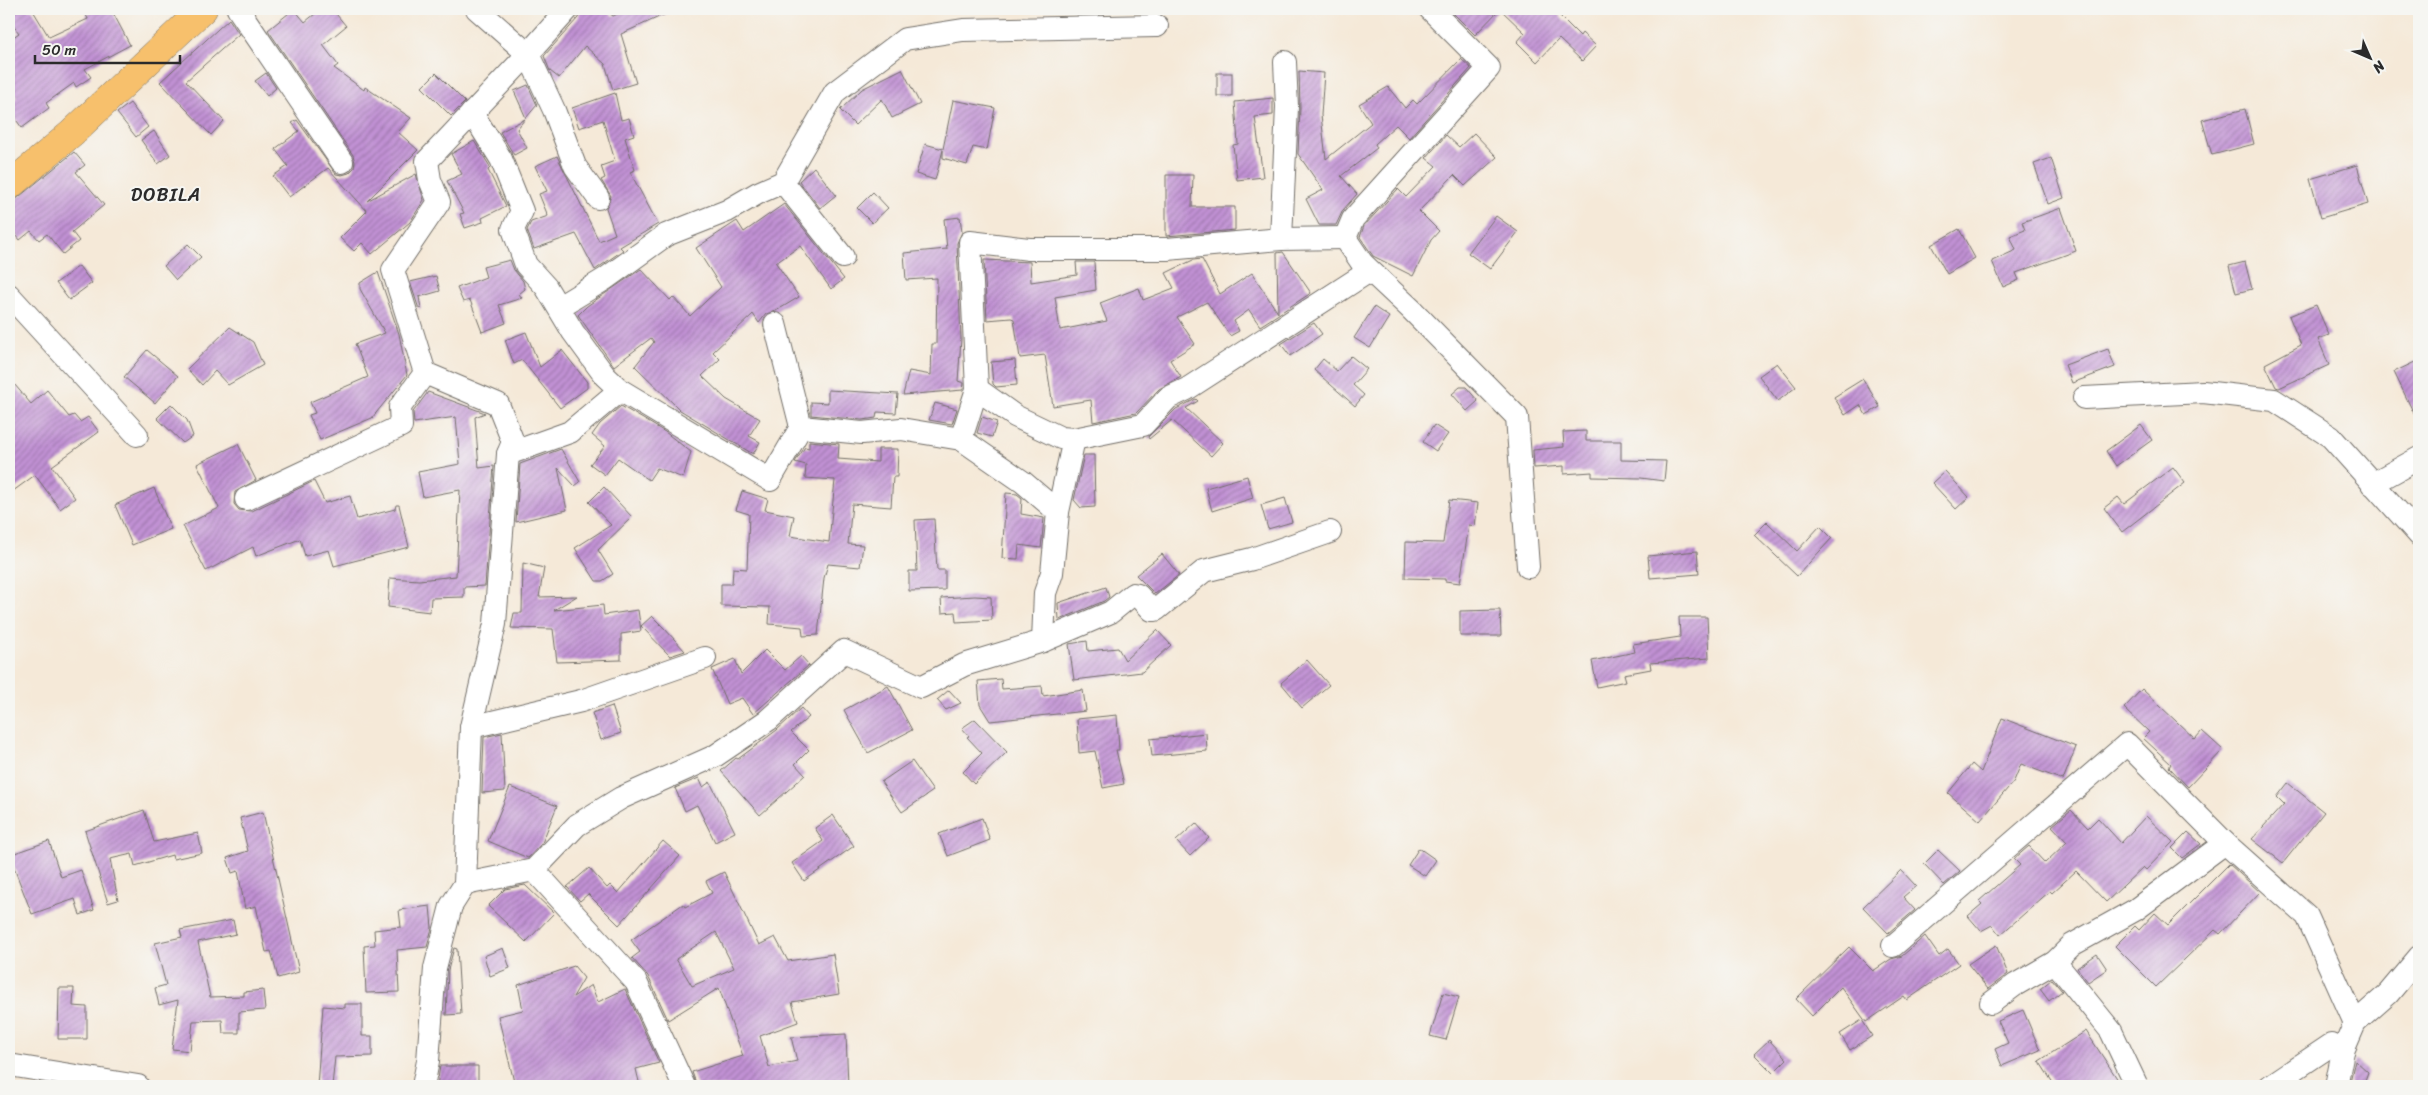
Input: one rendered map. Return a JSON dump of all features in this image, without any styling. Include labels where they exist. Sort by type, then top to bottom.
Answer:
[{"type":"main road","points":[[9,186],[72,133],[203,9]]},
{"type":"street","points":[[238,9],[342,162]]},
{"type":"street","points":[[477,9],[528,54],[554,110],[575,166],[598,198]]},
{"type":"street","points":[[423,1086],[428,1061],[435,968],[451,906],[465,884],[471,727],[495,624],[508,454],[513,442],[498,404],[425,373],[392,270],[439,202],[430,180],[427,161],[568,9]]},
{"type":"street","points":[[1345,238],[1353,219],[1489,68],[1430,9]]},
{"type":"street","points":[[559,307],[605,279],[666,235],[727,211],[758,193],[784,182],[834,92],[905,39],[963,30],[1157,26]]},
{"type":"street","points":[[1281,239],[1287,107],[1285,62]]},
{"type":"street","points":[[472,113],[501,159],[522,211],[513,229],[526,265],[546,287],[573,332],[605,376],[620,390],[770,480],[801,427],[775,324]]},
{"type":"street","points":[[784,182],[843,257]]},
{"type":"street","points":[[961,439],[977,389],[970,242],[1029,249],[1168,249],[1281,239],[1345,238]]},
{"type":"street","points":[[977,389],[1015,416],[1061,438],[1074,439],[1143,425],[1168,398],[1188,389],[1368,272],[1345,238]]},
{"type":"street","points":[[1362,263],[1411,309],[1517,417],[1528,567]]},
{"type":"street","points":[[9,296],[137,435]]},
{"type":"street","points":[[246,499],[401,426],[400,407],[425,373]]},
{"type":"street","points":[[508,454],[570,432],[620,390]]},
{"type":"street","points":[[2084,398],[2203,392],[2274,400],[2331,438],[2419,535]]},
{"type":"street","points":[[801,427],[862,433],[902,429],[961,439],[1023,482],[1058,512]]},
{"type":"street","points":[[1043,641],[1045,594],[1052,573],[1058,512],[1074,439]]},
{"type":"street","points":[[2372,484],[2419,458]]},
{"type":"street","points":[[465,884],[534,870],[577,825],[620,798],[715,756],[768,720],[844,651],[921,686],[964,665],[1043,641],[1111,612],[1133,594],[1138,595],[1152,610],[1156,610],[1204,571],[1252,559],[1330,532]]},
{"type":"street","points":[[471,727],[581,701],[706,658]]},
{"type":"street","points":[[1893,946],[2128,744],[2225,843],[2308,916],[2355,1023]]},
{"type":"street","points":[[1991,1003],[2015,985],[2055,962],[2072,945],[2135,910],[2225,843]]},
{"type":"street","points":[[534,870],[636,982],[684,1086]]},
{"type":"street","points":[[2336,1086],[2343,1051],[2355,1023],[2388,994],[2419,957]]},
{"type":"street","points":[[2055,962],[2110,1031],[2137,1086]]},
{"type":"street","points":[[2270,1086],[2331,1045],[2343,1051]]},
{"type":"street","points":[[9,1065],[138,1086]]},
{"type":"building","points":[[9,9],[32,9],[49,37],[88,19],[86,15],[99,9],[111,9],[130,45],[85,69],[91,77],[76,87],[74,83],[46,103],[49,108],[22,128],[9,110],[9,103],[17,97],[9,87],[9,40],[19,33],[9,20]]},
{"type":"building","points":[[294,9],[305,22],[321,9],[332,9],[346,26],[323,45],[338,65],[334,68],[364,90],[365,87],[411,118],[398,132],[418,150],[367,201],[416,174],[424,200],[410,222],[372,254],[362,243],[354,251],[340,238],[367,211],[328,168],[289,197],[273,176],[288,166],[275,149],[299,131],[292,123],[297,120],[336,174],[349,173],[354,168],[355,162],[353,155],[268,30]]},
{"type":"building","points":[[581,9],[604,9],[613,16],[629,9],[677,9],[621,34],[636,83],[613,90],[605,64],[585,46],[559,78],[550,71],[544,56],[578,18]]},
{"type":"building","points":[[1453,9],[1500,9],[1475,35],[1451,11]]},
{"type":"building","points":[[1500,9],[1553,9],[1580,36],[1582,33],[1596,46],[1582,61],[1559,39],[1537,62],[1517,42],[1525,33]]},
{"type":"building","points":[[229,19],[239,34],[186,81],[224,121],[211,135],[160,82]]},
{"type":"building","points":[[1461,59],[1471,68],[1409,138],[1396,125],[1375,144],[1377,148],[1341,176],[1357,194],[1343,210],[1336,225],[1319,225],[1306,199],[1323,190],[1298,154],[1299,71],[1324,73],[1321,115],[1326,159],[1371,123],[1359,104],[1388,87],[1405,108],[1413,100],[1417,104]]},
{"type":"building","points":[[902,69],[920,104],[892,118],[882,99],[855,125],[840,110],[862,89]]},
{"type":"building","points":[[266,73],[276,88],[267,96],[255,81]]},
{"type":"building","points":[[436,73],[465,102],[451,116],[422,87]]},
{"type":"building","points":[[1217,73],[1232,73],[1232,96],[1217,96]]},
{"type":"building","points":[[528,85],[537,105],[526,118],[514,91]]},
{"type":"building","points":[[615,93],[621,120],[629,118],[634,135],[625,138],[635,170],[630,172],[658,224],[620,247],[623,250],[595,270],[576,234],[534,249],[527,230],[531,222],[548,216],[539,194],[547,191],[535,166],[557,156],[599,241],[615,234],[606,208],[611,196],[601,180],[605,178],[601,166],[615,161],[603,120],[579,128],[572,108]]},
{"type":"building","points":[[1273,98],[1273,115],[1255,117],[1263,177],[1237,180],[1233,145],[1238,144],[1235,102]]},
{"type":"building","points":[[953,100],[995,108],[987,150],[973,147],[967,165],[943,158],[943,150],[935,180],[916,174],[925,144],[943,149]]},
{"type":"building","points":[[130,103],[148,127],[136,137],[117,113]]},
{"type":"building","points":[[2245,109],[2254,144],[2212,155],[2202,120]]},
{"type":"building","points":[[525,119],[517,129],[527,148],[514,155],[500,132]]},
{"type":"building","points":[[154,131],[170,155],[158,164],[141,140]]},
{"type":"building","points":[[1474,133],[1497,157],[1465,186],[1454,175],[1419,211],[1439,231],[1431,240],[1413,276],[1373,256],[1360,237],[1364,226],[1398,189],[1406,197],[1436,166],[1426,158],[1446,135],[1459,147]]},
{"type":"building","points":[[474,141],[489,165],[490,168],[488,170],[506,206],[482,218],[483,222],[465,228],[460,214],[464,213],[447,181],[462,174],[451,154]]},
{"type":"building","points":[[74,152],[85,165],[76,172],[104,205],[72,232],[79,241],[63,254],[47,234],[39,240],[31,231],[20,240],[9,226],[9,205]]},
{"type":"building","points":[[2051,158],[2064,198],[2048,204],[2034,164]]},
{"type":"building","points":[[2357,165],[2368,204],[2321,218],[2310,179]]},
{"type":"building","points":[[814,167],[836,195],[820,208],[799,181]]},
{"type":"building","points":[[1166,175],[1193,175],[1192,207],[1235,207],[1235,230],[1166,236]]},
{"type":"building","points":[[873,192],[888,208],[872,223],[857,208]]},
{"type":"building","points":[[784,204],[844,279],[831,289],[800,246],[776,263],[799,297],[776,311],[766,314],[759,323],[753,314],[713,352],[720,359],[702,376],[726,399],[760,419],[749,436],[760,442],[753,454],[680,410],[635,366],[654,342],[651,338],[614,366],[578,315],[587,306],[641,269],[670,300],[673,297],[690,316],[721,287],[696,248],[737,221],[744,232]]},
{"type":"building","points":[[2061,208],[2076,251],[2016,273],[2019,280],[2003,287],[1992,261],[2016,250],[2010,236],[2025,230],[2022,222]]},
{"type":"building","points":[[1496,216],[1518,232],[1490,269],[1468,253]]},
{"type":"building","points":[[960,217],[962,232],[957,243],[961,339],[958,381],[964,383],[963,390],[903,395],[909,371],[931,375],[932,344],[936,344],[937,278],[906,280],[904,253],[947,249],[944,219]]},
{"type":"building","points":[[1959,229],[1975,258],[1947,274],[1931,245]]},
{"type":"building","points":[[188,244],[201,257],[176,280],[164,266]]},
{"type":"building","points":[[1283,252],[1311,293],[1260,326],[1249,310],[1234,321],[1239,331],[1230,336],[1207,302],[1177,317],[1195,344],[1170,360],[1181,377],[1159,389],[1136,413],[1093,422],[1091,400],[1053,406],[1045,355],[1020,358],[1014,319],[987,320],[984,260],[1030,262],[1031,282],[1077,275],[1076,262],[1094,262],[1096,290],[1055,297],[1060,330],[1107,321],[1100,303],[1139,288],[1143,300],[1174,288],[1166,273],[1193,260],[1202,259],[1220,294],[1252,273],[1278,313],[1277,253]]},
{"type":"building","points":[[510,260],[514,270],[523,281],[525,289],[519,294],[522,298],[499,305],[506,323],[482,332],[470,300],[463,302],[457,288],[486,277],[483,267]]},
{"type":"building","points":[[2245,262],[2252,289],[2236,293],[2229,266]]},
{"type":"building","points":[[79,266],[92,283],[69,300],[56,283]]},
{"type":"building","points":[[378,272],[399,334],[407,375],[372,418],[320,440],[309,415],[315,413],[310,402],[368,377],[355,344],[385,333],[360,289],[360,283]]},
{"type":"building","points":[[436,276],[440,291],[419,297],[421,308],[419,309],[410,282]]},
{"type":"building","points":[[2316,305],[2329,335],[2318,339],[2329,365],[2279,388],[2276,387],[2265,364],[2301,345],[2289,316]]},
{"type":"building","points":[[1374,307],[1389,317],[1370,348],[1354,338]]},
{"type":"building","points":[[1314,323],[1322,334],[1290,356],[1281,344]]},
{"type":"building","points":[[230,327],[253,342],[263,365],[228,385],[215,371],[202,385],[187,369]]},
{"type":"building","points":[[526,332],[540,367],[562,350],[587,382],[587,388],[560,408],[522,360],[514,364],[505,340]]},
{"type":"building","points":[[2108,349],[2115,367],[2072,383],[2065,365]]},
{"type":"building","points":[[147,350],[178,376],[155,403],[124,377]]},
{"type":"building","points":[[1351,356],[1367,369],[1353,385],[1364,395],[1355,406],[1314,370],[1323,359],[1337,371]]},
{"type":"building","points":[[1015,360],[1017,385],[996,387],[993,384],[991,362]]},
{"type":"building","points":[[2419,360],[2419,424],[2394,372]]},
{"type":"building","points":[[1777,363],[1796,387],[1778,401],[1759,376]]},
{"type":"building","points":[[9,378],[31,404],[47,390],[69,417],[74,415],[80,422],[88,417],[99,432],[52,466],[75,498],[60,509],[35,475],[9,494]]},
{"type":"building","points":[[1863,379],[1880,407],[1866,415],[1860,405],[1845,415],[1834,397]]},
{"type":"building","points":[[1460,387],[1466,387],[1478,401],[1467,411],[1452,394]]},
{"type":"building","points":[[828,390],[898,394],[896,413],[877,412],[876,418],[862,420],[811,415],[811,402],[828,403]]},
{"type":"building","points":[[428,392],[485,413],[475,417],[479,468],[494,466],[485,586],[464,587],[464,597],[431,598],[430,612],[388,607],[390,578],[419,580],[456,576],[460,490],[423,497],[418,472],[460,464],[456,417],[414,423],[413,412]]},
{"type":"building","points":[[1196,399],[1198,401],[1186,408],[1223,443],[1211,456],[1172,420],[1149,439],[1148,437],[1176,409]]},
{"type":"building","points":[[935,403],[957,409],[952,424],[929,420]]},
{"type":"building","points":[[171,404],[187,420],[193,436],[183,443],[157,418]]},
{"type":"building","points":[[621,406],[665,432],[691,452],[683,478],[657,468],[649,480],[618,458],[605,475],[590,464],[605,446],[592,435],[600,424]]},
{"type":"building","points":[[982,417],[997,422],[992,437],[977,433]]},
{"type":"building","points":[[1434,425],[1448,434],[1436,451],[1423,442]]},
{"type":"building","points":[[2141,425],[2152,440],[2116,466],[2106,451]]},
{"type":"building","points":[[1586,431],[1586,441],[1621,441],[1621,460],[1666,461],[1664,481],[1641,478],[1592,477],[1592,472],[1564,474],[1564,466],[1534,468],[1533,450],[1564,447],[1563,432]]},
{"type":"building","points":[[809,441],[839,444],[838,459],[878,462],[878,449],[898,449],[897,477],[893,477],[891,507],[852,504],[848,544],[863,545],[860,567],[828,564],[824,578],[818,635],[803,636],[802,627],[769,624],[770,607],[721,606],[721,584],[732,584],[733,568],[747,569],[749,514],[736,510],[742,491],[768,499],[765,510],[794,516],[790,536],[829,542],[835,480],[805,478],[806,465],[795,462],[805,447],[809,448]]},
{"type":"building","points":[[238,444],[256,480],[235,492],[234,504],[239,510],[252,511],[314,481],[325,503],[350,496],[357,519],[395,509],[396,505],[399,505],[409,547],[334,566],[329,550],[305,556],[300,539],[256,556],[253,547],[206,571],[183,526],[219,508],[197,464]]},
{"type":"building","points":[[561,449],[580,482],[575,486],[558,468],[567,510],[516,522],[520,464]]},
{"type":"building","points":[[1084,455],[1094,455],[1095,507],[1081,508],[1074,500]]},
{"type":"building","points":[[2173,467],[2185,483],[2122,532],[2104,508],[2118,497],[2124,504]]},
{"type":"building","points":[[1945,471],[1969,497],[1956,509],[1932,483]]},
{"type":"building","points":[[1247,476],[1253,498],[1212,511],[1206,488]]},
{"type":"building","points":[[604,487],[632,517],[598,550],[613,574],[602,581],[596,581],[575,548],[611,525],[589,502]]},
{"type":"building","points":[[154,488],[171,529],[132,545],[115,505]]},
{"type":"building","points":[[1006,493],[1017,494],[1022,498],[1021,514],[1044,518],[1041,548],[1019,545],[1018,559],[1002,558]]},
{"type":"building","points":[[1285,498],[1292,522],[1268,529],[1261,505]]},
{"type":"building","points":[[1449,500],[1478,503],[1475,526],[1469,525],[1460,583],[1445,581],[1445,579],[1405,578],[1406,542],[1443,543]]},
{"type":"building","points":[[934,519],[937,570],[945,570],[945,590],[909,591],[909,571],[917,571],[915,520]]},
{"type":"building","points":[[1767,522],[1797,551],[1820,526],[1832,538],[1797,576],[1754,535]]},
{"type":"building","points":[[1697,551],[1699,574],[1650,578],[1648,556]]},
{"type":"building","points":[[1162,554],[1179,575],[1155,594],[1136,575]]},
{"type":"building","points":[[523,563],[544,568],[539,597],[577,596],[554,610],[603,605],[604,615],[638,610],[641,631],[621,634],[621,660],[557,662],[553,629],[511,628],[514,613],[522,613]]},
{"type":"building","points":[[1106,587],[1109,597],[1104,601],[1059,620],[1058,603]]},
{"type":"building","points":[[991,597],[992,620],[956,622],[955,612],[942,613],[941,598]]},
{"type":"building","points":[[1500,610],[1501,636],[1460,636],[1460,611]]},
{"type":"building","points":[[652,616],[685,651],[670,656],[641,626]]},
{"type":"building","points":[[1679,617],[1707,617],[1709,658],[1650,663],[1651,669],[1624,674],[1626,681],[1597,687],[1592,661],[1635,652],[1633,644],[1680,637]]},
{"type":"building","points":[[1157,630],[1171,645],[1142,672],[1074,680],[1069,644],[1087,641],[1088,651],[1118,648],[1125,660]]},
{"type":"building","points":[[765,650],[785,670],[801,656],[809,665],[753,714],[742,698],[727,704],[712,669],[735,659],[741,674]]},
{"type":"building","points":[[1307,660],[1329,685],[1302,708],[1281,683]]},
{"type":"building","points":[[1001,679],[1002,689],[1042,686],[1043,696],[1083,690],[1086,711],[990,721],[980,705],[978,681]]},
{"type":"building","points":[[888,686],[912,730],[868,753],[844,710]]},
{"type":"building","points":[[2142,689],[2195,739],[2202,731],[2223,750],[2188,787],[2169,767],[2171,764],[2143,738],[2149,732],[2124,708]]},
{"type":"building","points":[[949,690],[961,703],[946,710],[937,700]]},
{"type":"building","points":[[612,706],[621,733],[601,740],[592,713]]},
{"type":"building","points":[[801,708],[809,717],[791,732],[809,750],[795,764],[805,775],[760,815],[721,771],[736,758],[738,759],[777,730]]},
{"type":"building","points":[[1117,715],[1119,750],[1116,750],[1124,784],[1103,788],[1095,751],[1079,753],[1077,719]]},
{"type":"building","points":[[2002,718],[2076,747],[2063,780],[2021,764],[2014,781],[1980,821],[1948,793],[1972,764],[1981,772]]},
{"type":"building","points":[[975,719],[1007,752],[974,784],[963,772],[982,753],[967,737],[969,736],[962,728]]},
{"type":"building","points":[[502,733],[505,791],[482,793],[484,737]]},
{"type":"building","points":[[1206,733],[1207,751],[1152,756],[1150,739]]},
{"type":"building","points":[[912,761],[933,791],[902,812],[881,782]]},
{"type":"building","points":[[699,778],[703,787],[710,782],[735,832],[715,842],[697,805],[685,811],[675,788]]},
{"type":"building","points":[[2288,783],[2324,812],[2283,863],[2252,839],[2284,804],[2277,797]]},
{"type":"building","points":[[510,787],[557,806],[542,843],[528,858],[488,841]]},
{"type":"building","points":[[144,810],[154,842],[198,833],[202,853],[173,859],[172,855],[135,866],[132,854],[110,859],[118,900],[108,903],[85,831]]},
{"type":"building","points":[[2071,810],[2088,828],[2098,818],[2121,843],[2146,816],[2173,842],[2146,870],[2143,867],[2106,902],[2076,871],[2000,935],[1992,925],[1981,931],[1968,916],[1982,904],[1979,901],[2020,865],[2014,859],[2029,846],[2045,863],[2067,842],[2052,826]]},
{"type":"building","points":[[263,812],[299,972],[278,978],[271,951],[266,952],[256,906],[245,909],[238,871],[232,873],[227,858],[248,851],[240,818]]},
{"type":"building","points":[[833,815],[854,846],[804,881],[792,863],[823,841],[815,828]]},
{"type":"building","points":[[982,818],[990,840],[948,856],[939,834]]},
{"type":"building","points":[[1196,823],[1209,838],[1190,856],[1176,841]]},
{"type":"building","points":[[2188,832],[2201,844],[2182,858],[2172,848]]},
{"type":"building","points":[[49,841],[61,877],[81,870],[94,910],[80,915],[75,899],[32,914],[9,855]]},
{"type":"building","points":[[663,841],[680,856],[619,925],[588,894],[580,901],[567,887],[589,868],[607,888],[610,885],[618,893]]},
{"type":"building","points":[[1419,848],[1436,860],[1425,876],[1408,865]]},
{"type":"building","points":[[1938,850],[1960,871],[1944,885],[1924,864]]},
{"type":"building","points":[[2229,864],[2260,892],[2220,934],[2215,930],[2156,987],[2115,946],[2135,926],[2139,930],[2155,913],[2168,925]]},
{"type":"building","points":[[1901,870],[1916,886],[1903,897],[1915,910],[1888,933],[1863,907]]},
{"type":"building","points":[[724,872],[759,945],[775,937],[788,961],[833,954],[839,994],[792,1002],[798,1022],[760,1036],[769,1067],[797,1061],[791,1037],[846,1034],[848,1086],[697,1086],[692,1072],[743,1056],[719,988],[668,1020],[648,976],[632,958],[640,952],[631,940],[683,904],[685,907],[712,893],[706,881]],"holes":[[[716,932],[734,968],[692,986],[676,959]]]},
{"type":"building","points":[[525,885],[554,913],[526,942],[488,906],[505,889]]},
{"type":"building","points":[[430,906],[432,928],[427,947],[397,950],[399,992],[366,993],[364,946],[375,945],[374,930],[401,927],[399,910]]},
{"type":"building","points":[[233,920],[236,934],[198,942],[210,997],[244,996],[244,992],[263,990],[265,1010],[239,1012],[239,1033],[223,1033],[222,1020],[193,1021],[190,1051],[172,1049],[178,1000],[159,1005],[155,988],[166,985],[155,943],[182,937],[180,930]]},
{"type":"building","points":[[1925,936],[1939,956],[1948,949],[1959,964],[1907,1000],[1904,996],[1866,1022],[1841,987],[1812,1016],[1796,999],[1849,947],[1873,971],[1891,959],[1902,956]]},
{"type":"building","points":[[1996,945],[2008,974],[1988,989],[1968,964]]},
{"type":"building","points":[[454,948],[457,949],[461,1014],[446,1015],[448,970]]},
{"type":"building","points":[[503,948],[510,968],[490,976],[484,956]]},
{"type":"building","points":[[2097,954],[2107,969],[2088,982],[2077,968]]},
{"type":"building","points":[[574,966],[584,978],[573,997],[591,985],[598,1002],[625,989],[659,1063],[636,1069],[640,1086],[515,1086],[498,1016],[523,1010],[518,985]]},
{"type":"building","points":[[2052,979],[2062,991],[2049,1001],[2040,989]]},
{"type":"building","points":[[59,988],[74,988],[73,1006],[87,1007],[87,1039],[58,1039]]},
{"type":"building","points":[[1443,993],[1459,997],[1446,1040],[1430,1036]]},
{"type":"building","points":[[345,1004],[362,1004],[362,1036],[372,1036],[372,1056],[335,1057],[332,1086],[317,1086],[323,1006],[345,1008]]},
{"type":"building","points":[[2023,1010],[2040,1050],[2002,1066],[1995,1049],[2008,1043],[1998,1021]]},
{"type":"building","points":[[1862,1020],[1872,1036],[1850,1050],[1840,1034]]},
{"type":"building","points":[[2086,1031],[2122,1086],[2055,1086],[2039,1061]]},
{"type":"building","points":[[1769,1040],[1787,1059],[1773,1073],[1754,1054]]},
{"type":"building","points":[[2355,1060],[2368,1072],[2363,1086],[2349,1086]]},
{"type":"building","points":[[440,1066],[478,1066],[478,1086],[437,1086]]},
{"type":"district","name":"DOBILA","points":[[166,194]]}]
